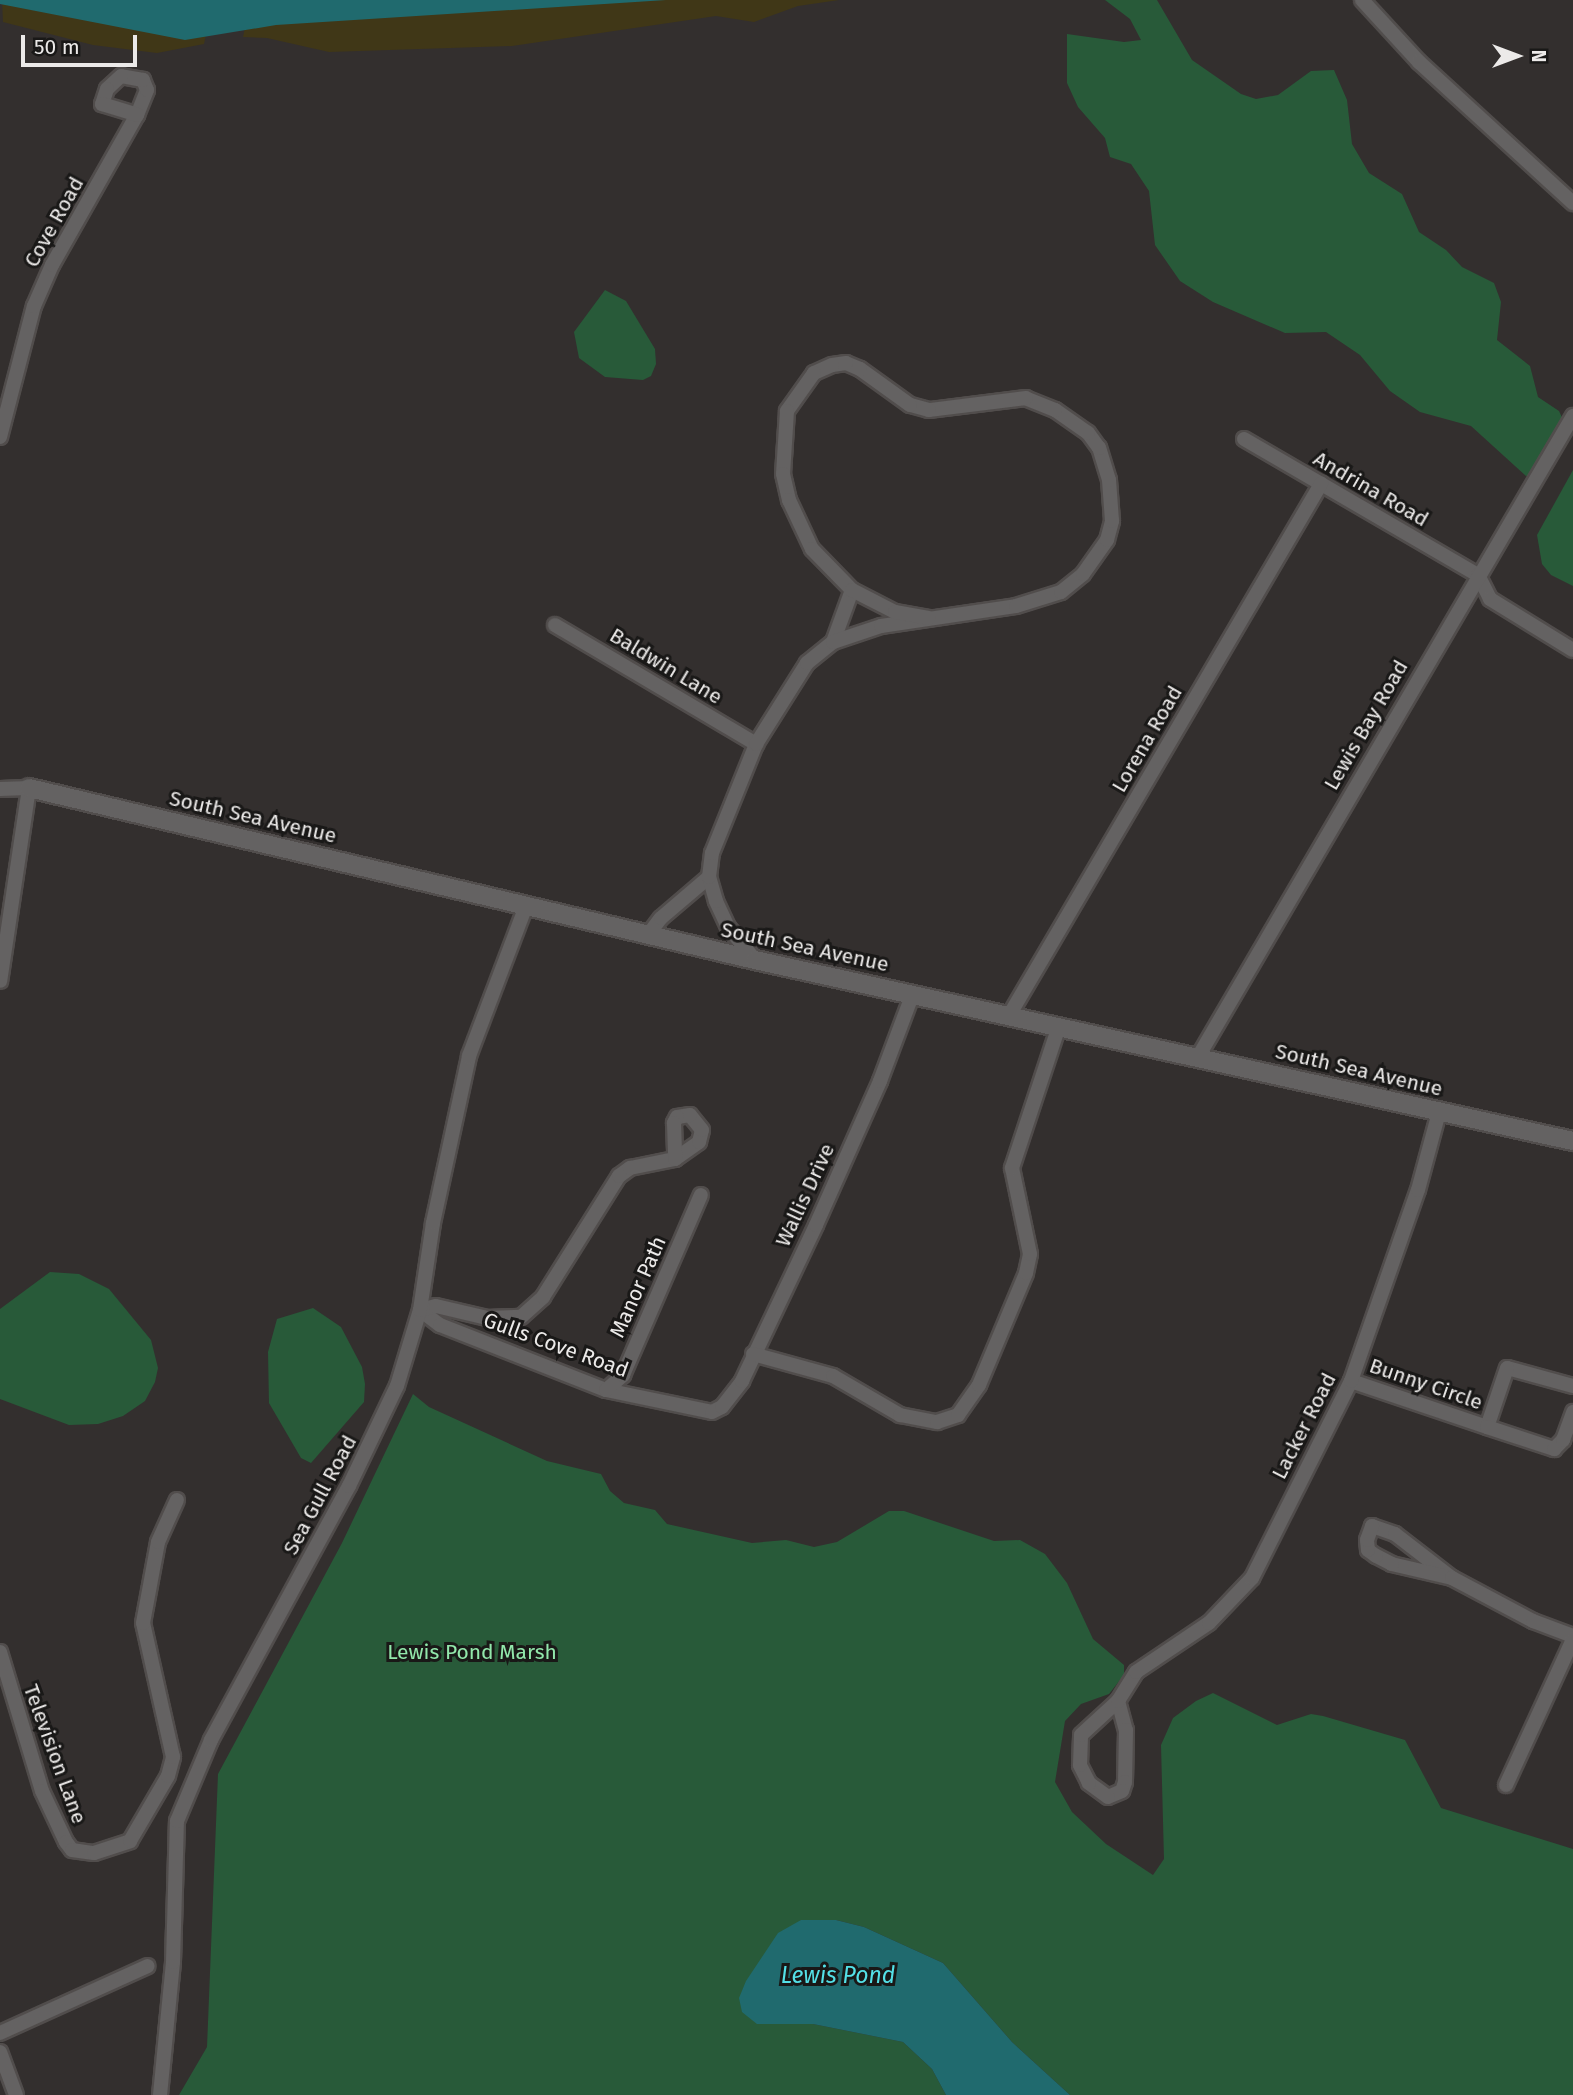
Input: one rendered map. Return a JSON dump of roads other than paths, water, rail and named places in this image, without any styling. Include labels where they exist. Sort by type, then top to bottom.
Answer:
[{"type":"street","points":[[1362,0],[1419,62],[1573,203]]},
{"type":"street","name":"Cove Road","points":[[0,437],[34,306],[137,115]]},
{"type":"street","points":[[755,960],[728,927],[709,877],[720,826],[756,744],[807,663],[833,642],[928,618],[1043,599],[1083,574],[1107,540],[1112,501],[1099,448],[1073,421],[1026,398],[929,410],[909,405],[876,378],[846,363],[814,373],[787,411],[783,474],[789,500],[812,549],[852,590],[895,612],[928,618]]},
{"type":"street","name":"Lewis Bay Road","points":[[1198,1057],[1573,416]]},
{"type":"street","name":"Andrina Road","points":[[1244,439],[1478,575]]},
{"type":"street","name":"Lorena Road","points":[[1010,1014],[1321,484]]},
{"type":"street","points":[[1478,575],[1490,599],[1573,650]]},
{"type":"street","points":[[833,642],[852,590]]},
{"type":"street","name":"Baldwin Lane","points":[[555,625],[756,744]]},
{"type":"street","points":[[0,789],[29,788],[0,981]]},
{"type":"street","name":"South Sea Avenue","points":[[29,788],[755,960],[1010,1014],[1573,1141]]},
{"type":"street","points":[[649,935],[661,918],[709,877]]},
{"type":"street","name":"Sea Gull Road","points":[[160,2095],[173,1962],[174,1841],[184,1799],[211,1740],[382,1422],[420,1310],[433,1223],[460,1092],[494,984],[526,906]]},
{"type":"street","name":"Wallis Drive","points":[[722,1407],[742,1381],[880,1082],[913,993]]},
{"type":"street","points":[[753,1354],[833,1376],[900,1415],[937,1422],[958,1415],[979,1385],[1026,1273],[1030,1254],[1012,1168],[1059,1026]]},
{"type":"street","name":"Lacker Road","points":[[1118,1701],[1126,1730],[1125,1782],[1122,1791],[1108,1797],[1089,1783],[1077,1751],[1081,1735],[1091,1721],[1118,1701],[1136,1672],[1209,1623],[1240,1596],[1351,1381],[1418,1190],[1439,1112]]},
{"type":"street","points":[[420,1310],[436,1306],[507,1319],[527,1313],[543,1297],[619,1176],[631,1168],[675,1159]]},
{"type":"street","name":"Manor Path","points":[[606,1390],[622,1375],[701,1195]]},
{"type":"street","name":"Gulls Cove Road","points":[[420,1310],[440,1325],[606,1390],[712,1412],[722,1407]]},
{"type":"street","name":"Bunny Circle","points":[[1487,1427],[1507,1368],[1573,1386]]},
{"type":"street","name":"Bunny Circle","points":[[1351,1381],[1554,1449],[1563,1440],[1573,1412]]},
{"type":"street","name":"Television Lane","points":[[0,1652],[4,1695],[42,1791],[66,1842],[72,1850],[94,1853],[131,1841],[168,1776],[173,1757],[143,1623],[158,1542],[177,1500]]},
{"type":"street","points":[[1452,1578],[1384,1560],[1368,1550],[1367,1532],[1372,1526],[1385,1528],[1452,1578],[1496,1603],[1573,1637],[1506,1785]]},
{"type":"street","points":[[0,2033],[148,1966]]},
{"type":"street","points":[[0,2052],[16,2095]]},
{"type":"water","points":[[0,0],[666,0],[276,25],[185,40],[0,4]]},
{"type":"water","name":"Lewis Pond","points":[[801,1920],[836,1920],[864,1927],[943,1963],[1012,2042],[1070,2095],[946,2095],[932,2069],[903,2042],[813,2024],[757,2024],[742,2012],[739,1998],[746,1981],[778,1933]]},
{"type":"park label","name":"Lewis Pond Marsh","points":[[472,1652]]}]
